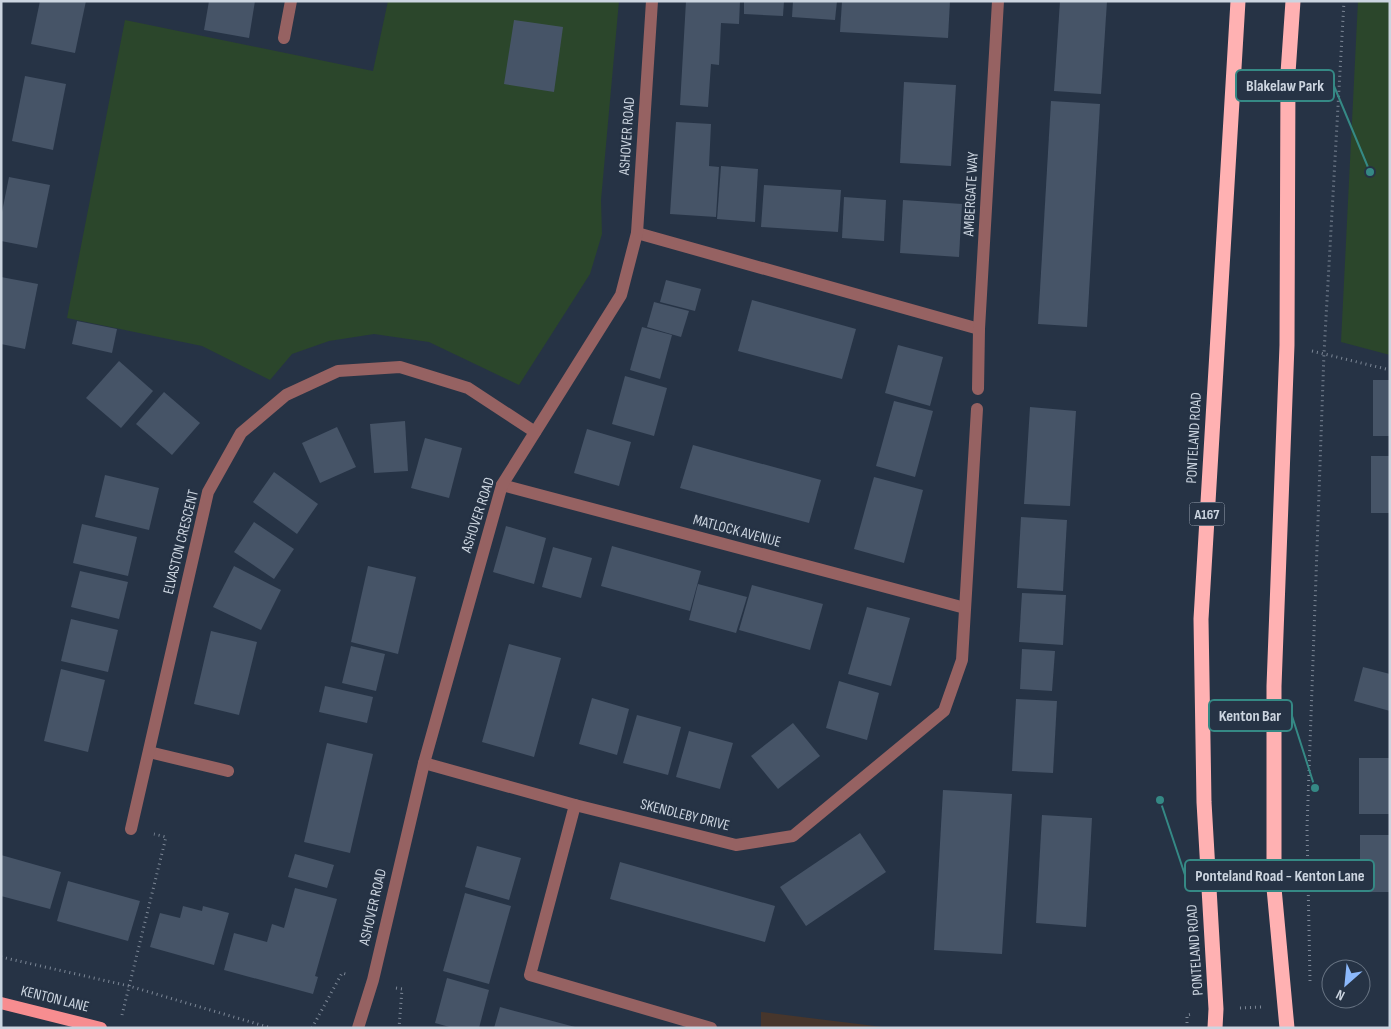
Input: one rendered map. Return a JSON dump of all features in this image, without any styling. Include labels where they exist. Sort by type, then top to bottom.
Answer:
[{"type":"highway","name":"PONTELAND ROAD","points":[[1215,1028],[1216,1009],[1204,802],[1201,619],[1238,1]]},
{"type":"highway","points":[[1287,1028],[1274,888],[1274,686],[1287,345],[1288,73],[1293,1]]},
{"type":"main road","name":"KENTON LANE","points":[[1,1002],[101,1028]]},
{"type":"street","points":[[284,38],[291,1]]},
{"type":"street","name":"ASHOVER ROAD","points":[[358,1028],[373,980],[424,763],[502,485],[621,295],[637,233],[652,1]]},
{"type":"street","name":"AMBERGATE WAY","points":[[978,389],[979,329],[998,1]]},
{"type":"street","points":[[637,233],[979,329]]},
{"type":"street","name":"ELVASTON CRESCENT","points":[[131,829],[208,492],[241,433],[286,395],[338,371],[400,367],[468,388],[535,432]]},
{"type":"street","points":[[965,608],[977,409]]},
{"type":"street","name":"MATLOCK AVENUE","points":[[502,485],[965,608]]},
{"type":"street","name":"SKENDLEBY DRIVE","points":[[424,763],[575,805],[736,845],[793,836],[944,711],[962,660],[965,608]]},
{"type":"street","points":[[149,752],[228,771]]},
{"type":"street","points":[[575,805],[530,974],[711,1028]]},
{"type":"path","points":[[1310,985],[1307,828],[1324,354],[1344,1]]},
{"type":"path","points":[[1287,345],[1390,370]]},
{"type":"path","points":[[121,1020],[166,837],[131,829]]},
{"type":"path","points":[[1,958],[129,986],[271,1028]]},
{"type":"path","points":[[1187,1028],[1187,1015],[1216,1009],[1285,1006]]},
{"type":"shaded area","points":[[761,1012],[891,1028],[761,1028]]},
{"type":"green space","points":[[388,1],[619,1],[601,200],[602,234],[590,274],[519,385],[429,342],[374,334],[329,341],[292,354],[270,380],[202,346],[67,318],[125,20],[373,71]]},
{"type":"green space","points":[[1358,1],[1390,1],[1390,355],[1341,342]]},
{"type":"building","points":[[40,1],[86,1],[75,53],[31,44]]},
{"type":"building","points":[[209,1],[255,1],[249,38],[204,30]]},
{"type":"building","points":[[686,1],[740,1],[739,24],[721,23],[719,65],[711,64],[708,107],[680,105]]},
{"type":"building","points":[[744,1],[784,1],[783,16],[744,14]]},
{"type":"building","points":[[793,1],[837,1],[835,20],[792,17]]},
{"type":"building","points":[[842,1],[950,1],[948,38],[840,32]]},
{"type":"building","points":[[1060,1],[1107,1],[1101,94],[1054,91]]},
{"type":"building","points":[[514,20],[563,27],[554,92],[504,84]]},
{"type":"building","points":[[25,76],[66,84],[53,150],[12,141]]},
{"type":"building","points":[[904,82],[956,85],[951,166],[900,163]]},
{"type":"building","points":[[1051,101],[1100,104],[1087,327],[1038,324]]},
{"type":"building","points":[[676,122],[711,124],[709,166],[719,167],[716,217],[670,214]]},
{"type":"building","points":[[721,166],[758,169],[755,222],[717,219]]},
{"type":"building","points":[[9,177],[50,185],[37,248],[1,241],[1,217]]},
{"type":"building","points":[[764,185],[841,190],[838,232],[761,227]]},
{"type":"building","points":[[844,197],[886,200],[884,241],[842,238]]},
{"type":"building","points":[[903,200],[962,204],[959,257],[900,253]]},
{"type":"building","points":[[1,277],[38,284],[25,349],[1,344]]},
{"type":"building","points":[[666,280],[701,289],[695,311],[660,302]]},
{"type":"building","points":[[752,300],[856,329],[842,379],[738,351]]},
{"type":"building","points":[[654,302],[689,311],[681,337],[647,327]]},
{"type":"building","points":[[77,321],[117,329],[112,353],[72,344]]},
{"type":"building","points":[[642,327],[672,335],[660,379],[630,370]]},
{"type":"building","points":[[898,345],[943,357],[930,406],[885,393]]},
{"type":"building","points":[[119,361],[153,391],[121,428],[86,398]]},
{"type":"building","points":[[625,376],[667,388],[654,436],[612,424]]},
{"type":"building","points":[[1373,380],[1390,380],[1390,436],[1373,436]]},
{"type":"building","points":[[164,392],[200,423],[172,455],[136,424]]},
{"type":"building","points":[[894,401],[933,411],[915,477],[876,466]]},
{"type":"building","points":[[1030,407],[1076,411],[1070,506],[1024,504]]},
{"type":"building","points":[[405,421],[408,471],[374,473],[370,424]]},
{"type":"building","points":[[337,427],[356,467],[320,483],[302,443]]},
{"type":"building","points":[[587,429],[631,442],[619,486],[574,473]]},
{"type":"building","points":[[425,438],[462,448],[449,498],[411,488]]},
{"type":"building","points":[[693,445],[821,480],[809,523],[680,488]]},
{"type":"building","points":[[1371,456],[1390,456],[1390,513],[1371,513]]},
{"type":"building","points":[[274,472],[318,504],[297,534],[253,502]]},
{"type":"building","points":[[105,475],[159,488],[149,530],[95,517]]},
{"type":"building","points":[[874,477],[923,490],[904,563],[854,549]]},
{"type":"building","points":[[1021,517],[1067,520],[1063,591],[1017,588]]},
{"type":"building","points":[[254,522],[294,549],[274,579],[234,552]]},
{"type":"building","points":[[82,524],[137,537],[128,576],[73,563]]},
{"type":"building","points":[[506,526],[546,538],[534,584],[493,572]]},
{"type":"building","points":[[612,546],[701,571],[690,611],[601,586]]},
{"type":"building","points":[[553,547],[592,558],[581,598],[542,587]]},
{"type":"building","points":[[234,566],[281,590],[261,630],[213,607]]},
{"type":"building","points":[[368,566],[416,577],[398,654],[351,642]]},
{"type":"building","points":[[80,571],[128,582],[119,619],[71,607]]},
{"type":"building","points":[[698,584],[747,597],[736,633],[689,620]]},
{"type":"building","points":[[752,585],[823,604],[810,650],[739,630]]},
{"type":"building","points":[[1022,593],[1066,595],[1063,645],[1019,642]]},
{"type":"building","points":[[867,607],[910,618],[891,686],[848,674]]},
{"type":"building","points":[[71,619],[118,630],[108,672],[61,661]]},
{"type":"building","points":[[211,631],[257,642],[239,715],[194,704]]},
{"type":"building","points":[[509,644],[561,658],[534,757],[482,742]]},
{"type":"building","points":[[351,646],[385,654],[376,691],[342,683]]},
{"type":"building","points":[[1022,649],[1055,651],[1052,691],[1020,689]]},
{"type":"building","points":[[1363,667],[1390,674],[1390,711],[1354,701]]},
{"type":"building","points":[[61,669],[105,680],[88,752],[44,741]]},
{"type":"building","points":[[839,681],[879,693],[867,740],[826,728]]},
{"type":"building","points":[[325,686],[373,697],[367,723],[319,712]]},
{"type":"building","points":[[592,698],[629,709],[617,755],[579,744]]},
{"type":"building","points":[[1016,699],[1057,701],[1053,773],[1012,771]]},
{"type":"building","points":[[637,715],[681,727],[668,775],[623,763]]},
{"type":"building","points":[[793,723],[820,756],[778,789],[751,756]]},
{"type":"building","points":[[689,731],[733,743],[720,789],[676,777]]},
{"type":"building","points":[[327,743],[373,754],[350,853],[304,842]]},
{"type":"building","points":[[1359,758],[1390,758],[1390,814],[1359,814]]},
{"type":"building","points":[[943,790],[1012,794],[1002,954],[934,950]]},
{"type":"building","points":[[1042,815],[1092,818],[1086,927],[1036,923]]},
{"type":"building","points":[[860,833],[886,872],[806,926],[780,887]]},
{"type":"building","points":[[1360,835],[1390,835],[1390,892],[1360,892]]},
{"type":"building","points":[[477,846],[521,858],[509,900],[465,887]]},
{"type":"building","points":[[295,854],[334,865],[327,888],[288,877]]},
{"type":"building","points":[[1,855],[61,872],[50,909],[1,896]]},
{"type":"building","points":[[620,862],[775,906],[765,942],[610,899]]},
{"type":"building","points":[[68,881],[140,901],[128,941],[57,921]]},
{"type":"building","points":[[295,888],[337,899],[315,976],[318,977],[313,994],[224,970],[234,933],[267,942],[272,924],[284,928]]},
{"type":"building","points":[[465,893],[511,906],[489,984],[443,971]]},
{"type":"building","points":[[183,906],[202,911],[203,906],[229,913],[214,965],[150,947],[160,913],[180,918]]},
{"type":"building","points":[[447,978],[489,990],[479,1028],[453,1028],[435,1023]]},
{"type":"building","points":[[500,1007],[575,1027],[575,1028],[494,1028]]},
{"type":"place","name":"Blakelaw Park","points":[[1370,172]]},
{"type":"place","name":"Kenton Bar","points":[[1315,788]]},
{"type":"place","name":"Ponteland Road - Kenton Lane","points":[[1160,800]]}]
